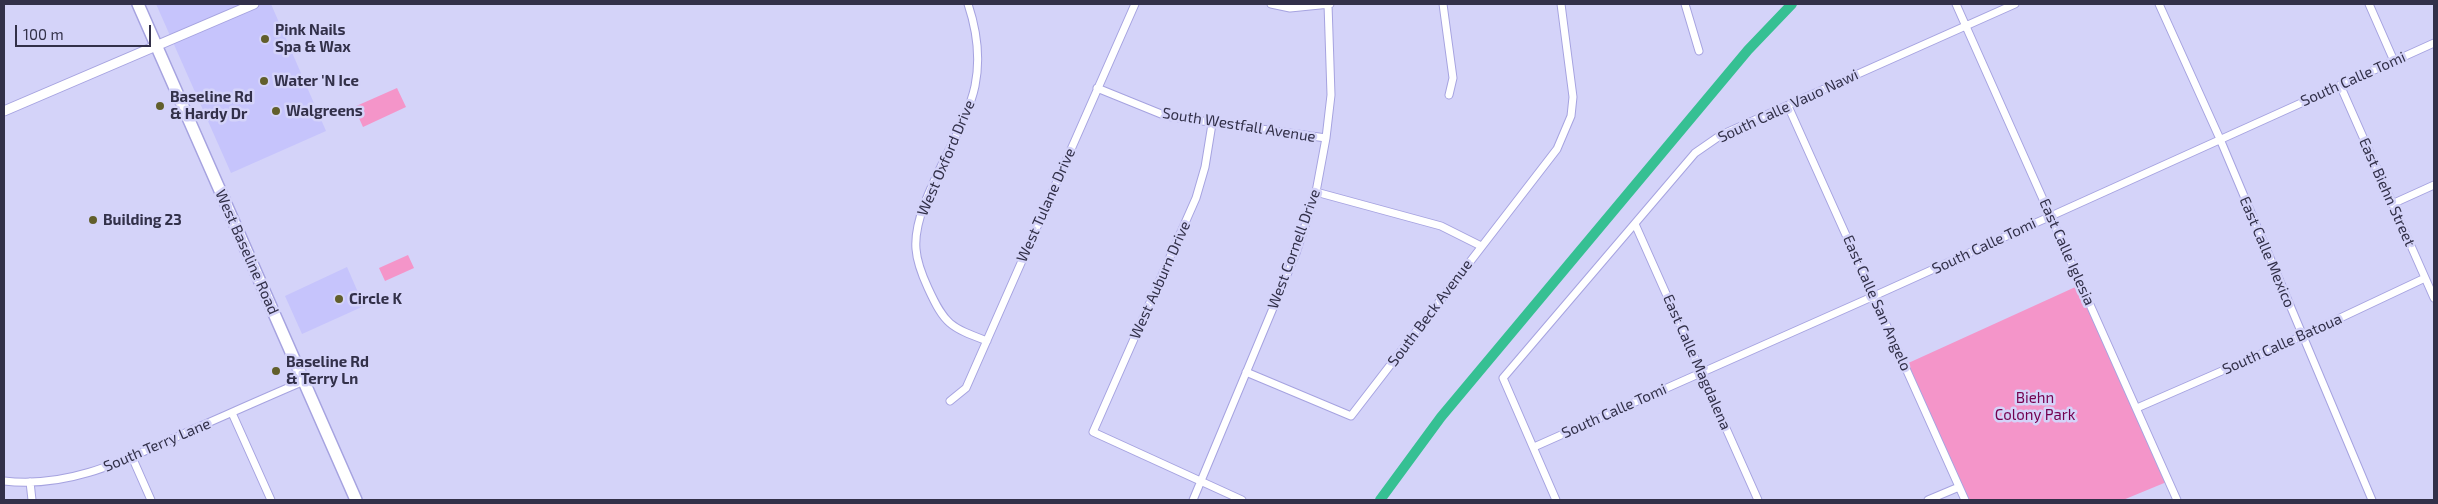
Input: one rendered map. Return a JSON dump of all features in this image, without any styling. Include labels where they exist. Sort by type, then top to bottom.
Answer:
[{"type":"main road","name":"West Baseline Road","points":[[138,4],[356,500]]},
{"type":"street","points":[[4,111],[254,4]]},
{"type":"street","name":"West Oxford Drive","points":[[968,4],[975,25],[978,49],[975,87],[919,218],[916,248],[923,276],[946,322],[960,331],[987,341]]},
{"type":"street","name":"West Tulane Drive","points":[[950,401],[966,388],[1135,4]]},
{"type":"street","points":[[1271,4],[1290,8],[1329,4]]},
{"type":"street","name":"West Cornell Drive","points":[[1202,482],[1296,253],[1316,192],[1326,138],[1331,95],[1329,4]]},
{"type":"street","points":[[1443,4],[1453,78],[1449,95]]},
{"type":"street","name":"South Beck Avenue","points":[[1246,372],[1351,416],[1557,149],[1571,116],[1573,98],[1561,4]]},
{"type":"street","points":[[1684,4],[1699,51]]},
{"type":"street","name":"East Calle Iglesia","points":[[1956,4],[2177,500]]},
{"type":"street","name":"South Calle Vauo Nawi","points":[[1534,446],[1503,378],[1695,153],[1721,134],[2015,4]]},
{"type":"street","name":"East Calle Mexico","points":[[2159,4],[2220,139],[2372,500]]},
{"type":"street","points":[[2369,4],[2394,61]]},
{"type":"street","name":"South Calle Tomi","points":[[1534,446],[1874,296],[2434,44]]},
{"type":"street","name":"East Biehn Street","points":[[2340,85],[2434,298]]},
{"type":"street","name":"South Westfall Avenue","points":[[1097,88],[1158,113],[1212,124],[1326,138]]},
{"type":"street","name":"East Calle San Angelo","points":[[1788,106],[1965,500]]},
{"type":"street","name":"West Auburn Drive","points":[[1202,482],[1093,432],[1196,198],[1204,174],[1212,124]]},
{"type":"street","points":[[2392,204],[2434,185]]},
{"type":"street","points":[[1316,192],[1441,226],[1481,246]]},
{"type":"street","name":"East Calle Magdalena","points":[[1635,224],[1758,500]]},
{"type":"street","name":"South Calle Batoua","points":[[2137,408],[2302,336],[2426,278]]},
{"type":"street","name":"South Terry Lane","points":[[4,481],[58,480],[84,475],[132,457],[304,381]]},
{"type":"street","points":[[232,412],[271,500]]},
{"type":"street","points":[[1534,446],[1556,500]]},
{"type":"street","points":[[132,457],[151,500]]},
{"type":"street","points":[[30,482],[32,500]]},
{"type":"street","points":[[1193,500],[1202,482],[1242,500]]},
{"type":"street","points":[[1928,500],[1959,487]]},
{"type":"shaded area","points":[[156,4],[271,4],[326,131],[231,173]]},
{"type":"shaded area","points":[[347,267],[364,306],[302,334],[285,296]]},
{"type":"green space","points":[[397,88],[406,107],[363,127],[354,107]]},
{"type":"green space","points":[[408,255],[414,268],[385,281],[379,268]]},
{"type":"green space","name":"Biehn Colony Park","points":[[2082,284],[2169,481],[2123,500],[1965,500],[1904,365]]},
{"type":"waterway","points":[[1380,500],[1441,417],[1748,50],[1792,4]]},
{"type":"place","name":"Pink Nails Spa & Wax","points":[[265,39]]},
{"type":"place","name":"Water 'N Ice","points":[[264,81]]},
{"type":"place","name":"Baseline Rd & Hardy Dr","points":[[160,106]]},
{"type":"place","name":"Walgreens","points":[[276,111]]},
{"type":"place","name":"Building 23","points":[[93,220]]},
{"type":"place","name":"Circle K","points":[[339,299]]},
{"type":"place","name":"Baseline Rd & Terry Ln","points":[[276,371]]}]
